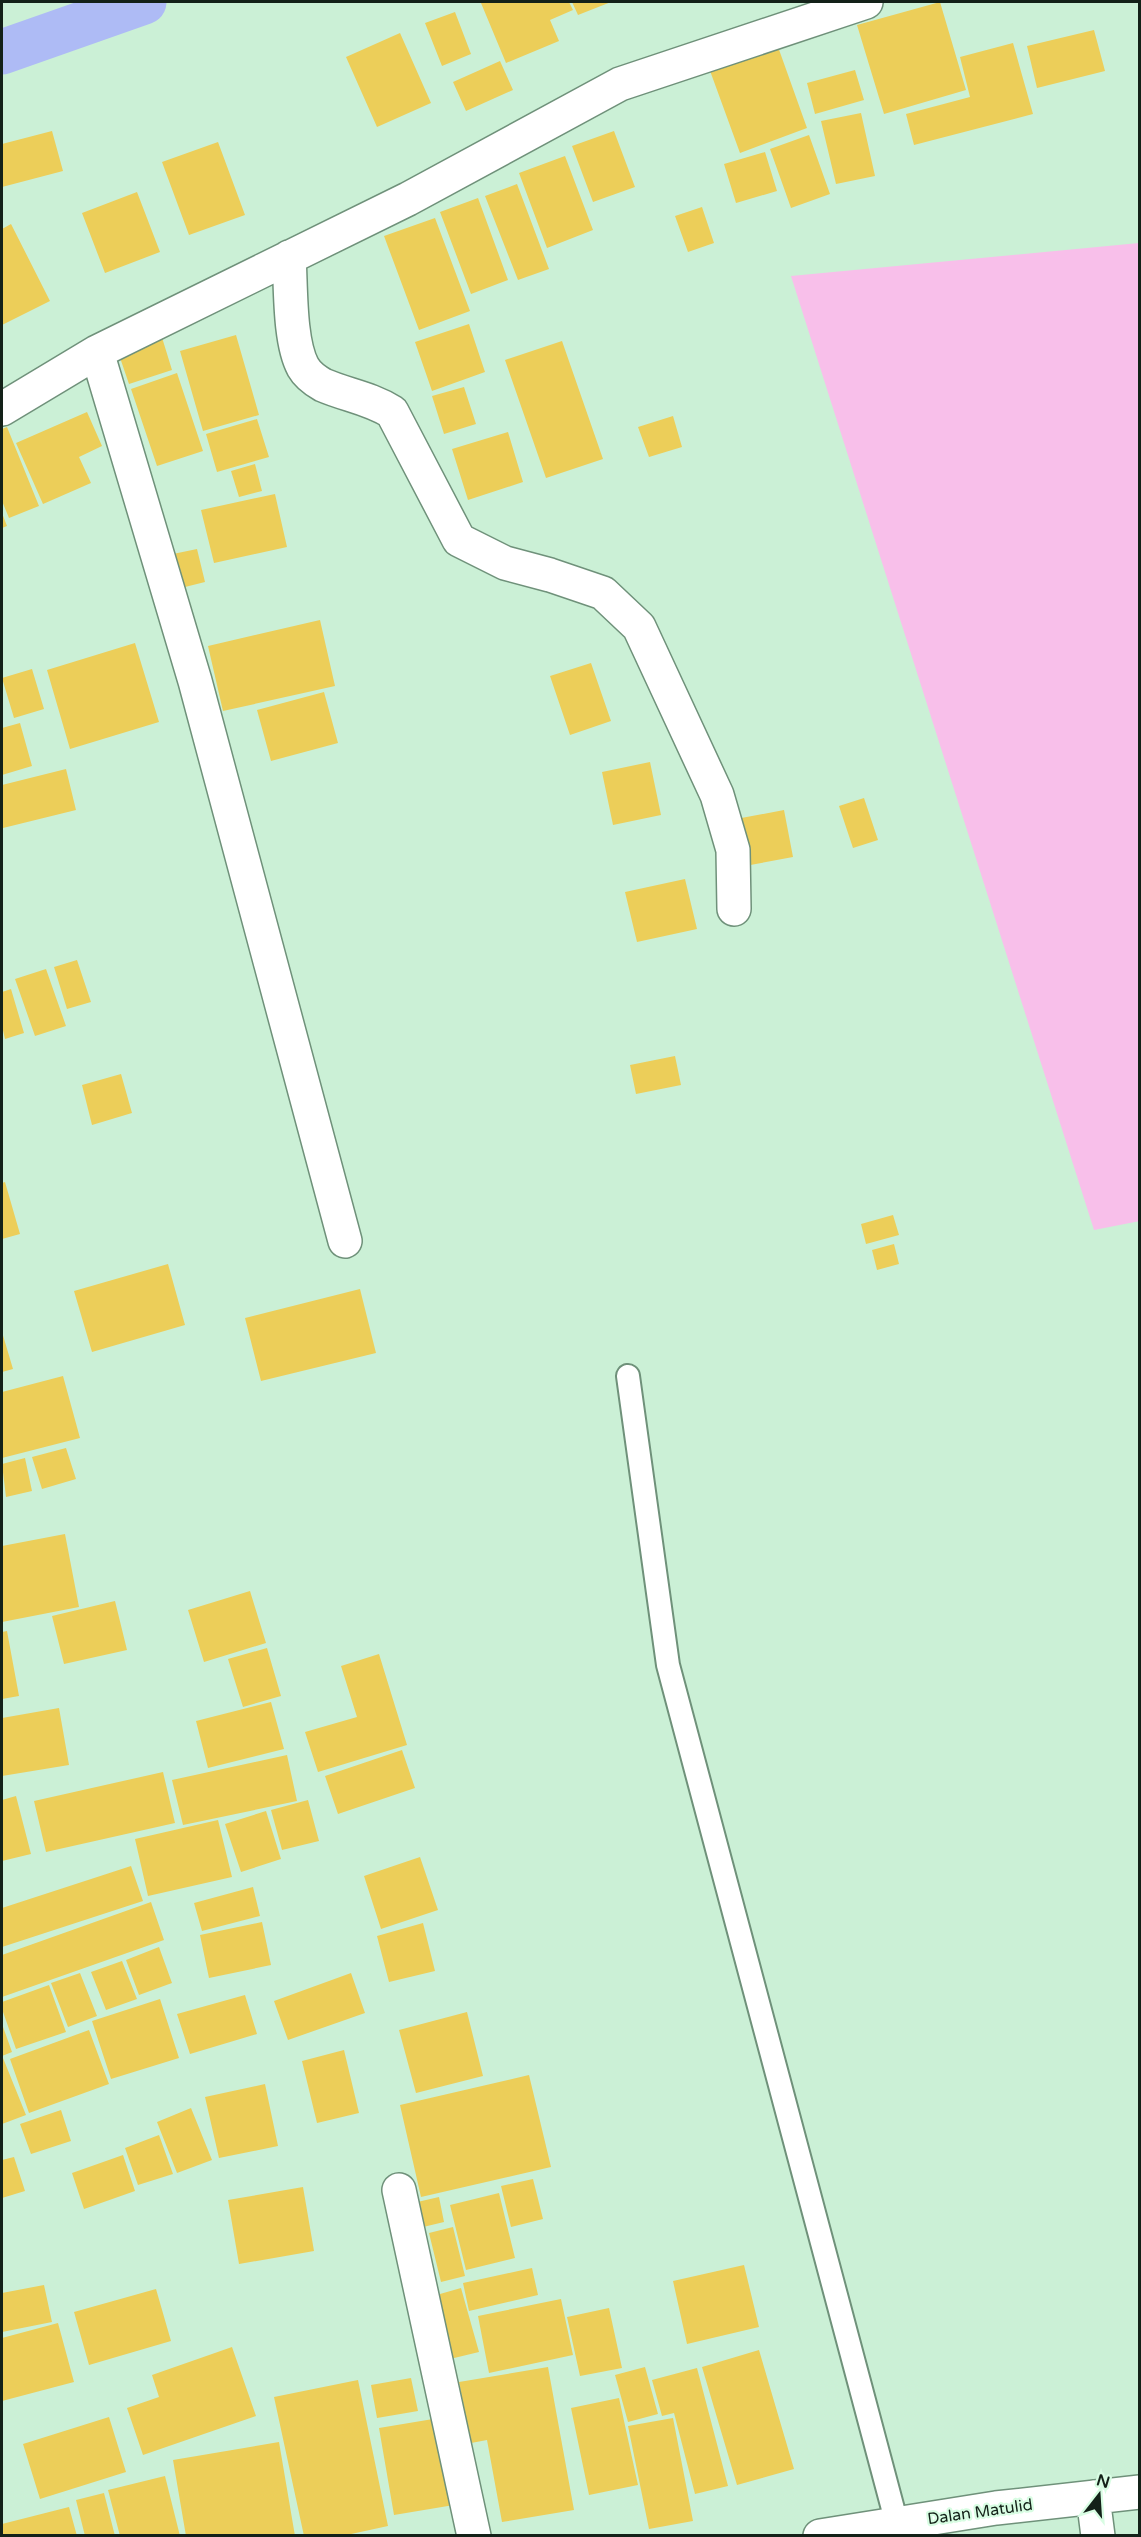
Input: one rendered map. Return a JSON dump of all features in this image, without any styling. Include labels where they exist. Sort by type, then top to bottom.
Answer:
[{"type":"street","points":[[2,408],[97,352],[408,199],[620,84],[866,2]]},
{"type":"street","points":[[289,257],[293,324],[303,366],[310,376],[324,385],[376,402],[392,412],[459,540],[505,564],[550,575],[603,593],[639,627],[717,795],[733,850],[734,909]]},
{"type":"street","points":[[97,352],[195,681],[345,1241]]},
{"type":"street","points":[[399,2190],[474,2535]]},
{"type":"street","name":"Dalan Matulid","points":[[820,2535],[996,2508],[1140,2492]]},
{"type":"street","points":[[1093,2497],[1098,2535]]},
{"type":"lane","points":[[628,1376],[668,1665],[897,2523]]},
{"type":"shaded area","points":[[1139,243],[1140,1221],[1094,1230],[791,276]]},
{"type":"building","points":[[569,2],[573,10],[550,20],[559,41],[506,63],[481,3]]},
{"type":"building","points":[[572,2],[611,2],[578,15]]},
{"type":"building","points":[[940,2],[966,90],[884,114],[857,25]]},
{"type":"building","points":[[455,12],[471,54],[442,66],[425,23]]},
{"type":"building","points":[[1094,30],[1105,71],[1037,88],[1027,46]]},
{"type":"building","points":[[400,33],[431,103],[377,127],[346,57]]},
{"type":"building","points":[[1013,43],[1033,114],[914,145],[906,114],[970,97],[960,57]]},
{"type":"building","points":[[777,44],[807,128],[740,153],[709,68]]},
{"type":"building","points":[[500,61],[513,90],[466,111],[453,82]]},
{"type":"building","points":[[855,70],[864,100],[815,114],[807,83]]},
{"type":"building","points":[[861,113],[875,176],[836,184],[821,121]]},
{"type":"building","points":[[52,131],[63,171],[2,187],[2,144]]},
{"type":"building","points":[[614,131],[635,187],[593,202],[572,146]]},
{"type":"building","points":[[809,135],[830,194],[791,208],[770,149]]},
{"type":"building","points":[[218,142],[245,215],[189,235],[162,162]]},
{"type":"building","points":[[765,152],[777,191],[736,203],[724,164]]},
{"type":"building","points":[[565,156],[593,230],[547,248],[519,173]]},
{"type":"building","points":[[517,184],[549,269],[518,280],[485,196]]},
{"type":"building","points":[[137,192],[160,252],[105,273],[82,213]]},
{"type":"building","points":[[478,198],[508,280],[471,294],[440,212]]},
{"type":"building","points":[[702,207],[714,243],[688,252],[675,216]]},
{"type":"building","points":[[435,218],[470,311],[419,330],[384,236]]},
{"type":"building","points":[[11,224],[50,301],[2,325],[2,229]]},
{"type":"building","points":[[469,324],[485,372],[432,391],[415,342]]},
{"type":"building","points":[[160,331],[172,370],[129,384],[116,346]]},
{"type":"building","points":[[236,335],[259,415],[203,431],[180,351]]},
{"type":"building","points":[[562,341],[603,459],[546,478],[505,360]]},
{"type":"building","points":[[177,373],[203,451],[157,466],[131,389]]},
{"type":"building","points":[[464,387],[476,424],[444,434],[432,396]]},
{"type":"building","points":[[87,412],[102,446],[79,457],[91,483],[43,504],[16,443]]},
{"type":"building","points":[[673,416],[682,447],[649,457],[638,427]]},
{"type":"building","points":[[257,419],[269,457],[217,472],[206,434]]},
{"type":"building","points":[[7,427],[39,506],[9,518],[2,501],[2,429]]},
{"type":"building","points":[[508,432],[523,482],[468,500],[452,449]]},
{"type":"building","points":[[255,464],[262,491],[239,497],[231,471]]},
{"type":"building","points":[[275,494],[287,547],[214,563],[201,510]]},
{"type":"building","points":[[2,513],[7,526],[2,528]]},
{"type":"building","points":[[197,549],[205,582],[181,588],[173,554]]},
{"type":"building","points":[[320,620],[335,686],[223,711],[208,646]]},
{"type":"building","points":[[135,643],[159,722],[70,749],[47,670]]},
{"type":"building","points":[[591,663],[611,721],[570,735],[550,676]]},
{"type":"building","points":[[32,669],[44,709],[14,718],[2,678]]},
{"type":"building","points":[[324,692],[338,743],[271,761],[257,710]]},
{"type":"building","points":[[20,723],[32,766],[2,775],[2,728]]},
{"type":"building","points":[[650,762],[661,815],[613,825],[602,772]]},
{"type":"building","points":[[66,769],[76,810],[3,828],[2,785]]},
{"type":"building","points":[[864,798],[878,840],[853,848],[839,806]]},
{"type":"building","points":[[784,810],[793,857],[745,866],[736,819]]},
{"type":"building","points":[[685,879],[697,929],[637,942],[625,892]]},
{"type":"building","points":[[77,960],[91,1002],[67,1009],[54,967]]},
{"type":"building","points":[[46,969],[66,1026],[35,1036],[15,979]]},
{"type":"building","points":[[11,989],[24,1033],[5,1039],[2,1026],[2,992]]},
{"type":"building","points":[[675,1056],[681,1085],[636,1094],[630,1065]]},
{"type":"building","points":[[121,1074],[132,1113],[92,1125],[82,1085]]},
{"type":"building","points":[[5,1182],[20,1234],[2,1239],[2,1183]]},
{"type":"building","points":[[893,1215],[899,1235],[866,1244],[861,1224]]},
{"type":"building","points":[[894,1244],[899,1264],[877,1270],[872,1250]]},
{"type":"building","points":[[168,1264],[185,1325],[92,1352],[74,1291]]},
{"type":"building","points":[[360,1289],[376,1353],[261,1381],[245,1318]]},
{"type":"building","points":[[2,1332],[13,1369],[2,1372]]},
{"type":"building","points":[[63,1376],[80,1438],[2,1458],[2,1392]]},
{"type":"building","points":[[66,1448],[76,1479],[42,1489],[32,1457]]},
{"type":"building","points":[[25,1458],[32,1491],[6,1497],[2,1464]]},
{"type":"building","points":[[65,1534],[79,1607],[2,1622],[2,1546]]},
{"type":"building","points":[[250,1591],[266,1643],[204,1662],[188,1610]]},
{"type":"building","points":[[115,1601],[127,1650],[64,1664],[52,1616]]},
{"type":"building","points":[[7,1631],[19,1696],[2,1699],[2,1632]]},
{"type":"building","points":[[267,1648],[281,1696],[243,1707],[228,1659]]},
{"type":"building","points":[[379,1654],[407,1745],[318,1772],[305,1732],[357,1717],[341,1666]]},
{"type":"building","points":[[271,1702],[284,1749],[208,1768],[196,1721]]},
{"type":"building","points":[[59,1708],[69,1765],[2,1776],[2,1718]]},
{"type":"building","points":[[402,1750],[415,1788],[338,1814],[325,1776]]},
{"type":"building","points":[[287,1755],[297,1801],[183,1825],[172,1780]]},
{"type":"building","points":[[163,1772],[175,1823],[46,1852],[34,1801]]},
{"type":"building","points":[[16,1796],[31,1854],[2,1861],[2,1800]]},
{"type":"building","points":[[308,1800],[319,1841],[282,1850],[271,1810]]},
{"type":"building","points":[[266,1811],[281,1859],[241,1872],[225,1824]]},
{"type":"building","points":[[218,1820],[232,1877],[148,1896],[135,1839]]},
{"type":"building","points":[[420,1857],[438,1910],[381,1929],[364,1876]]},
{"type":"building","points":[[131,1866],[143,1901],[2,1947],[2,1908]]},
{"type":"building","points":[[253,1887],[260,1916],[202,1931],[194,1903]]},
{"type":"building","points":[[151,1902],[164,1940],[2,1997],[2,1955]]},
{"type":"building","points":[[262,1922],[271,1965],[209,1978],[200,1935]]},
{"type":"building","points":[[423,1923],[435,1971],[389,1982],[377,1936]]},
{"type":"building","points":[[159,1947],[172,1983],[139,1995],[126,1960]]},
{"type":"building","points":[[122,1961],[137,1999],[106,2010],[91,1972]]},
{"type":"building","points":[[80,1973],[97,2016],[68,2027],[51,1983]]},
{"type":"building","points":[[351,1973],[365,2013],[288,2040],[274,2001]]},
{"type":"building","points":[[49,1985],[66,2032],[16,2049],[2,2009],[2,2002]]},
{"type":"building","points":[[245,1995],[257,2034],[190,2054],[177,2014]]},
{"type":"building","points":[[160,1999],[179,2058],[111,2079],[92,2021]]},
{"type":"building","points":[[467,2012],[483,2076],[416,2093],[399,2030]]},
{"type":"building","points":[[2,2024],[12,2052],[2,2056]]},
{"type":"building","points":[[89,2030],[109,2084],[29,2113],[10,2059]]},
{"type":"building","points":[[344,2050],[359,2113],[317,2123],[302,2061]]},
{"type":"building","points":[[2,2059],[26,2115],[2,2124]]},
{"type":"building","points":[[529,2075],[551,2167],[421,2197],[400,2105]]},
{"type":"building","points":[[265,2084],[278,2146],[219,2158],[205,2097]]},
{"type":"building","points":[[191,2108],[212,2160],[177,2173],[157,2122]]},
{"type":"building","points":[[61,2110],[71,2141],[31,2154],[20,2124]]},
{"type":"building","points":[[159,2135],[173,2174],[138,2185],[125,2148]]},
{"type":"building","points":[[123,2155],[135,2191],[84,2209],[72,2173]]},
{"type":"building","points":[[14,2157],[25,2191],[2,2198],[2,2160]]},
{"type":"building","points":[[533,2179],[543,2219],[511,2227],[501,2186]]},
{"type":"building","points":[[303,2187],[314,2251],[239,2264],[228,2200]]},
{"type":"building","points":[[499,2193],[515,2258],[466,2270],[450,2205]]},
{"type":"building","points":[[439,2197],[444,2222],[419,2228],[413,2203]]},
{"type":"building","points":[[453,2227],[465,2276],[441,2282],[429,2233]]},
{"type":"building","points":[[744,2265],[759,2327],[687,2344],[673,2281]]},
{"type":"building","points":[[532,2268],[538,2295],[469,2311],[463,2283]]},
{"type":"building","points":[[44,2285],[52,2322],[2,2332],[2,2293]]},
{"type":"building","points":[[461,2288],[479,2352],[450,2359],[433,2296]]},
{"type":"building","points":[[156,2289],[171,2341],[89,2365],[74,2312]]},
{"type":"building","points":[[561,2299],[573,2355],[489,2373],[478,2316]]},
{"type":"building","points":[[609,2308],[622,2368],[580,2376],[567,2317]]},
{"type":"building","points":[[58,2323],[74,2382],[2,2401],[2,2338]]},
{"type":"building","points":[[232,2347],[256,2416],[143,2455],[127,2408],[159,2397],[152,2375]]},
{"type":"building","points":[[759,2350],[794,2469],[737,2485],[702,2367]]},
{"type":"building","points":[[548,2367],[574,2510],[502,2522],[487,2440],[471,2443],[459,2382]]},
{"type":"building","points":[[645,2367],[658,2414],[628,2422],[615,2375]]},
{"type":"building","points":[[697,2368],[728,2486],[695,2494],[674,2413],[662,2416],[652,2380]]},
{"type":"building","points":[[411,2378],[418,2411],[377,2418],[371,2385]]},
{"type":"building","points":[[358,2380],[388,2526],[342,2536],[304,2536],[274,2397]]},
{"type":"building","points":[[619,2398],[638,2485],[589,2495],[571,2408]]},
{"type":"building","points":[[109,2417],[126,2472],[40,2499],[23,2444]]},
{"type":"building","points":[[439,2418],[454,2505],[394,2515],[379,2428]]},
{"type":"building","points":[[673,2418],[693,2521],[649,2529],[628,2426]]},
{"type":"building","points":[[279,2442],[295,2536],[186,2536],[173,2460]]},
{"type":"building","points":[[165,2476],[180,2536],[120,2536],[108,2490]]},
{"type":"building","points":[[104,2493],[115,2536],[85,2536],[76,2500]]},
{"type":"building","points":[[69,2507],[77,2536],[2,2536],[2,2524]]},
{"type":"waterway","points":[[2,52],[144,2]]}]
